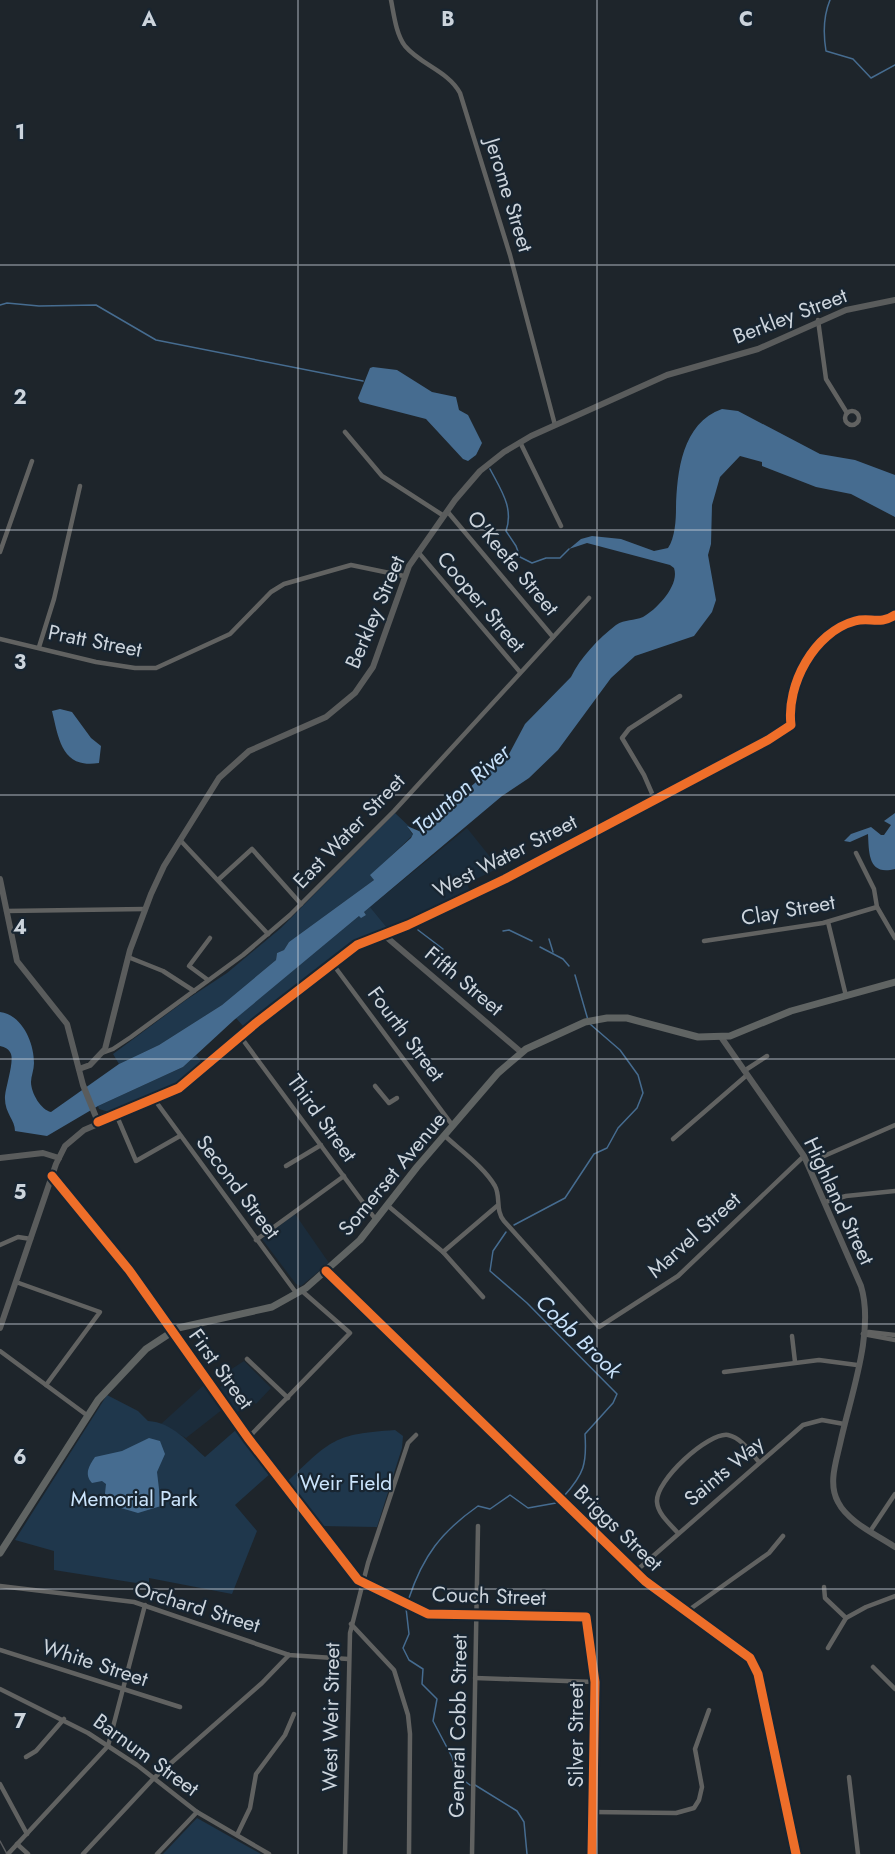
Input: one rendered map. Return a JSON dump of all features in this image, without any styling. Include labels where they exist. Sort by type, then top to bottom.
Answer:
[{"type":"main road","name":"Somerset Avenue","points":[[0,1553],[88,1416],[122,1372],[153,1342],[171,1331],[191,1324],[261,1310],[299,1293],[356,1244],[453,1125],[498,1073],[521,1052],[588,1021],[627,1018],[698,1037],[721,1037],[745,1032],[791,1011],[895,982]]},
{"type":"street","name":"Jerome Street","points":[[391,0],[398,31],[406,46],[450,80],[460,93],[518,281],[555,425]]},
{"type":"street","name":"Berkley Street","points":[[100,1055],[128,957],[160,873],[219,778],[232,764],[255,747],[326,717],[355,693],[373,667],[404,576],[418,552],[480,471],[520,442],[674,372],[758,349],[818,320],[852,308],[895,300]]},
{"type":"street","points":[[818,320],[826,379],[847,412]]},
{"type":"street","name":"O'Keefe Street","points":[[345,432],[382,476],[446,514],[553,637]]},
{"type":"street","points":[[520,442],[561,526]]},
{"type":"street","points":[[0,552],[32,461]]},
{"type":"street","points":[[39,647],[54,600],[80,486]]},
{"type":"street","name":"Cooper Street","points":[[418,552],[520,672]]},
{"type":"street","name":"Pratt Street","points":[[0,639],[116,665],[156,668],[230,634],[268,595],[286,583],[351,565],[404,576]]},
{"type":"street","name":"East Water Street","points":[[79,1066],[86,1067],[100,1055],[116,1048],[268,934],[301,904],[394,811],[589,598]]},
{"type":"street","name":"West Water Street","points":[[0,1328],[52,1176],[59,1158],[72,1139],[98,1122],[179,1088],[240,1036],[332,963],[360,944],[505,879],[791,725],[789,705],[795,686],[814,650],[828,634],[856,620],[889,620],[895,615]]},
{"type":"street","points":[[654,798],[644,775],[622,738],[629,729],[680,696]]},
{"type":"street","points":[[180,840],[268,934]]},
{"type":"street","points":[[218,880],[252,849],[301,904]]},
{"type":"street","points":[[856,853],[874,889],[877,907],[895,938]]},
{"type":"street","points":[[0,879],[17,962],[63,1017],[71,1033],[84,1088],[98,1122]]},
{"type":"street","name":"Clay Street","points":[[704,941],[828,922],[877,907]]},
{"type":"street","points":[[6,911],[145,909]]},
{"type":"street","points":[[828,922],[846,996]]},
{"type":"street","name":"Fifth Street","points":[[384,935],[521,1052]]},
{"type":"street","points":[[208,980],[189,966],[210,938]]},
{"type":"street","points":[[128,957],[163,971],[194,991]]},
{"type":"street","name":"Fourth Street","points":[[332,963],[453,1125]]},
{"type":"street","name":"Third Street","points":[[240,1036],[376,1220]]},
{"type":"street","name":"Highland Street","points":[[721,1037],[808,1163],[861,1286],[865,1310],[863,1334],[834,1472],[834,1490],[844,1510],[895,1547]]},
{"type":"street","points":[[673,1139],[767,1056]]},
{"type":"street","points":[[375,1086],[389,1103],[397,1098]]},
{"type":"street","name":"Second Street","points":[[154,1099],[256,1240],[299,1293],[350,1333],[288,1398]]},
{"type":"street","points":[[116,1114],[136,1161],[180,1136]]},
{"type":"street","points":[[808,1163],[895,1125]]},
{"type":"street","points":[[443,1252],[497,1206],[498,1194],[494,1184],[445,1136]]},
{"type":"street","points":[[286,1166],[321,1145]]},
{"type":"street","points":[[0,1158],[43,1153],[59,1158]]},
{"type":"street","name":"Marvel Street","points":[[497,1206],[504,1221],[598,1327],[678,1276],[804,1156]]},
{"type":"street","name":"First Street","points":[[52,1176],[132,1274],[248,1438],[354,1576],[362,1582]]},
{"type":"street","points":[[256,1240],[344,1176]]},
{"type":"street","points":[[825,1202],[846,1196],[895,1191]]},
{"type":"street","points":[[387,1205],[443,1252],[483,1297]]},
{"type":"street","points":[[0,1245],[19,1237],[31,1239]]},
{"type":"street","name":"Briggs Street","points":[[326,1271],[636,1571],[686,1612],[742,1650],[756,1669],[796,1854]]},
{"type":"street","points":[[16,1282],[100,1312],[46,1385]]},
{"type":"street","points":[[863,1334],[869,1332],[895,1335]]},
{"type":"street","points":[[863,1334],[869,1337],[895,1340]]},
{"type":"street","points":[[792,1336],[795,1362]]},
{"type":"street","points":[[0,1351],[88,1416]]},
{"type":"street","points":[[247,1359],[288,1398],[248,1438]]},
{"type":"street","points":[[724,1372],[819,1360],[857,1365]]},
{"type":"street","name":"Saints Way","points":[[636,1571],[677,1532],[807,1422],[822,1420],[844,1424]]},
{"type":"street","name":"West Weir Street","points":[[345,1854],[348,1659],[351,1624],[362,1582],[408,1443],[416,1434]]},
{"type":"street","points":[[677,1532],[660,1512],[657,1493],[664,1480],[700,1446],[715,1436],[729,1435],[740,1441],[759,1462]]},
{"type":"street","points":[[871,1530],[895,1494]]},
{"type":"street","name":"General Cobb Street","points":[[472,1854],[478,1526]]},
{"type":"street","points":[[686,1612],[769,1553],[783,1536]]},
{"type":"street","name":"Couch Street","points":[[362,1582],[428,1614],[586,1617]]},
{"type":"street","name":"Orchard Street","points":[[0,1586],[145,1605],[289,1655],[348,1659]]},
{"type":"street","points":[[824,1587],[825,1598],[846,1618]]},
{"type":"street","points":[[828,1648],[846,1618],[866,1607],[895,1596]]},
{"type":"street","points":[[8,1854],[108,1746],[145,1605]]},
{"type":"street","name":"Silver Street","points":[[586,1617],[595,1682],[592,1854]]},
{"type":"street","points":[[351,1624],[394,1670],[408,1715],[410,1742],[409,1854]]},
{"type":"street","name":"White Street","points":[[0,1650],[180,1707]]},
{"type":"street","points":[[83,1854],[154,1779],[262,1683],[289,1655]]},
{"type":"street","points":[[873,1667],[895,1689]]},
{"type":"street","points":[[475,1678],[595,1682]]},
{"type":"street","name":"Barnum Street","points":[[0,1689],[64,1719],[108,1746],[197,1812],[269,1854]]},
{"type":"street","points":[[593,1812],[676,1813],[694,1808],[701,1796],[702,1786],[695,1760],[695,1744],[710,1710]]},
{"type":"street","points":[[237,1835],[250,1808],[256,1774],[289,1728],[294,1714]]},
{"type":"street","points":[[26,1757],[36,1750],[64,1719]]},
{"type":"street","points":[[849,1778],[858,1854]]},
{"type":"street","points":[[0,1784],[27,1834]]},
{"type":"street","points":[[157,1854],[197,1812]]},
{"type":"street","points":[[17,1844],[28,1854]]},
{"type":"shaded area","points":[[370,368],[397,370],[432,392],[456,397],[459,410],[468,415],[482,443],[476,455],[468,461],[463,459],[426,419],[360,402],[358,398]]},
{"type":"shaded area","points":[[722,409],[738,411],[820,454],[855,460],[895,475],[895,517],[851,494],[816,487],[762,466],[762,462],[740,456],[720,477],[712,505],[711,544],[708,555],[716,600],[712,612],[694,636],[635,656],[611,678],[558,750],[529,778],[502,796],[364,912],[366,915],[361,918],[359,916],[234,1020],[183,1067],[98,1106],[47,1136],[15,1131],[5,1102],[12,1058],[8,1050],[0,1046],[0,1012],[15,1018],[29,1038],[34,1066],[31,1082],[33,1091],[40,1105],[51,1112],[119,1064],[159,1045],[222,1005],[276,960],[277,953],[284,950],[289,942],[374,880],[370,875],[411,838],[413,834],[407,826],[419,831],[424,821],[430,824],[485,774],[507,758],[525,724],[571,677],[584,656],[596,643],[619,623],[643,617],[649,613],[666,596],[674,582],[675,575],[674,568],[670,565],[587,543],[569,549],[581,539],[592,536],[621,539],[654,551],[668,548],[675,529],[678,479],[684,450],[698,425]]},
{"type":"shaded area","points":[[60,709],[72,712],[91,738],[101,746],[99,763],[87,764],[77,761],[64,750],[52,711]]},
{"type":"shaded area","points":[[895,813],[895,869],[886,870],[875,866],[870,855],[868,834],[850,842],[844,841],[851,834],[871,827],[884,835],[891,825],[884,821]]},
{"type":"shaded area","points":[[467,828],[499,868],[470,882],[468,886],[470,892],[388,929],[370,907]]},
{"type":"shaded area","points":[[295,1214],[329,1263],[301,1286],[296,1284],[262,1239]]},
{"type":"shaded area","points":[[244,1361],[271,1388],[256,1404],[253,1401],[235,1414],[217,1389],[234,1378],[230,1370]]},
{"type":"shaded area","points":[[204,1385],[223,1409],[186,1438],[161,1424]]},
{"type":"shaded area","points":[[149,1438],[160,1441],[165,1454],[157,1472],[161,1506],[138,1513],[104,1503],[106,1484],[102,1481],[92,1483],[88,1476],[89,1467],[95,1457],[122,1451]]},
{"type":"green space","points":[[395,813],[413,830],[408,828],[413,835],[371,875],[374,880],[289,942],[284,950],[277,953],[276,960],[222,1005],[159,1045],[119,1064],[113,1054],[227,973],[281,928]]},
{"type":"green space","points":[[370,907],[388,929],[345,947],[243,1026],[236,1018],[359,916],[366,915],[364,912]]},
{"type":"green space","points":[[196,1055],[201,1061],[177,1084],[109,1112],[99,1109],[98,1106],[183,1067]]},
{"type":"green space","name":"Memorial Park","points":[[107,1395],[138,1411],[148,1421],[157,1422],[172,1429],[205,1457],[237,1429],[271,1473],[235,1505],[257,1531],[232,1594],[149,1578],[149,1585],[54,1570],[54,1551],[15,1540]]},
{"type":"green space","name":"Weir Field","points":[[395,1430],[403,1436],[402,1448],[377,1527],[320,1526],[288,1481],[314,1456],[335,1442],[359,1434]]},
{"type":"green space","points":[[197,1818],[261,1854],[163,1854]]},
{"type":"waterway","points":[[830,0],[824,25],[826,51],[853,59],[871,78],[895,65]]},
{"type":"waterway","points":[[0,305],[7,303],[39,306],[96,305],[156,340],[363,381]]},
{"type":"waterway","points":[[490,469],[507,507],[506,531],[520,557],[532,563],[546,558],[560,558],[569,549]]},
{"type":"waterway","name":"Cobb Brook","points":[[418,930],[443,949]]},
{"type":"waterway","name":"Cobb Brook","points":[[503,931],[509,930],[532,941]]},
{"type":"waterway","points":[[549,939],[553,952]]},
{"type":"waterway","name":"Cobb Brook","points":[[540,947],[563,959],[569,966]]},
{"type":"waterway","name":"Cobb Brook","points":[[575,975],[588,1020]]},
{"type":"waterway","name":"Cobb Brook","points":[[514,1225],[565,1198],[594,1154],[607,1148],[618,1128],[637,1108],[643,1093],[638,1075],[620,1050],[590,1024]]},
{"type":"waterway","name":"Cobb Brook","points":[[506,1232],[493,1251],[490,1271],[527,1303],[617,1394],[613,1403],[585,1434],[583,1468],[564,1496]]},
{"type":"waterway","name":"Cobb Brook","points":[[409,1598],[420,1570],[435,1546],[454,1525],[478,1506],[490,1509],[510,1495],[528,1508],[556,1503]]},
{"type":"waterway","name":"Cobb Brook","points":[[406,1608],[409,1634],[403,1648],[409,1660],[423,1669],[422,1684],[437,1699],[433,1721],[452,1757],[459,1777],[470,1785]]},
{"type":"waterway","name":"Cobb Brook","points":[[475,1785],[517,1811],[524,1822],[527,1854]]},
{"type":"railway","points":[[0,1841],[7,1854]]},
{"type":"cycle path","points":[[98,1122],[179,1088],[256,1023],[357,945],[408,925],[505,879],[768,740],[791,725],[793,693],[798,677],[815,648],[827,636],[855,621],[885,620],[895,615]]},
{"type":"cycle path","points":[[52,1176],[129,1270],[248,1438],[358,1580],[428,1614],[586,1617],[595,1682],[592,1854]]},
{"type":"cycle path","points":[[326,1271],[645,1581],[750,1658],[758,1674],[796,1854]]},
{"type":"water label","name":"Taunton River","points":[[461,789]]}]
